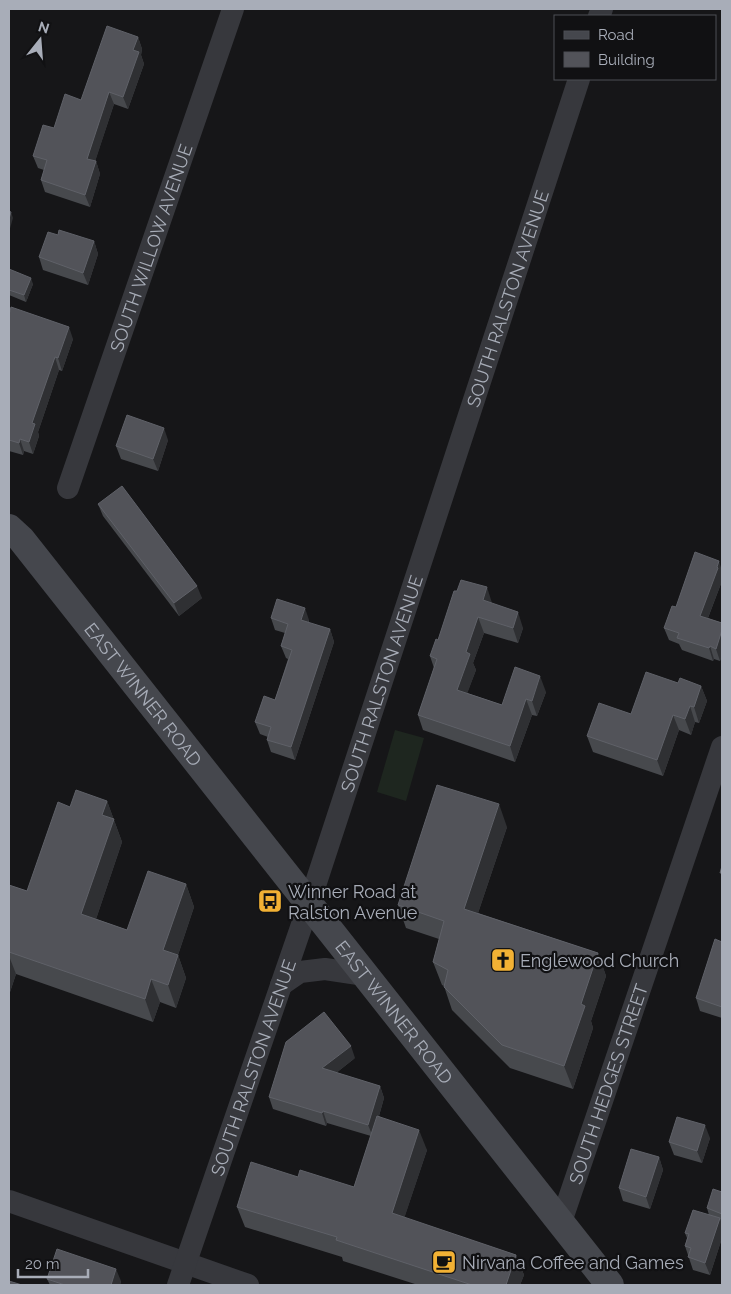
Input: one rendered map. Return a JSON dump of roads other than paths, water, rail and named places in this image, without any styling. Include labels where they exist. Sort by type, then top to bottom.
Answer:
[{"type":"street","name":"SOUTH WILLOW AVENUE","points":[[68,488],[233,9]]},
{"type":"street","name":"SOUTH RALSTON AVENUE","points":[[178,1285],[309,904],[579,80]]},
{"type":"street","name":"EAST WINNER ROAD","points":[[9,528],[21,539],[610,1285]]},
{"type":"street","name":"SOUTH HEDGES STREET","points":[[561,1222],[722,747]]},
{"type":"street","points":[[281,985],[300,972],[325,969],[366,975]]},
{"type":"street","points":[[9,1201],[248,1285]]},
{"type":"place","name":"Winner Road at Ralston Avenue","points":[[270,901]]},
{"type":"place","name":"Englewood Church","points":[[503,960]]},
{"type":"place","name":"Nirvana Coffee and Games","points":[[444,1262]]}]
